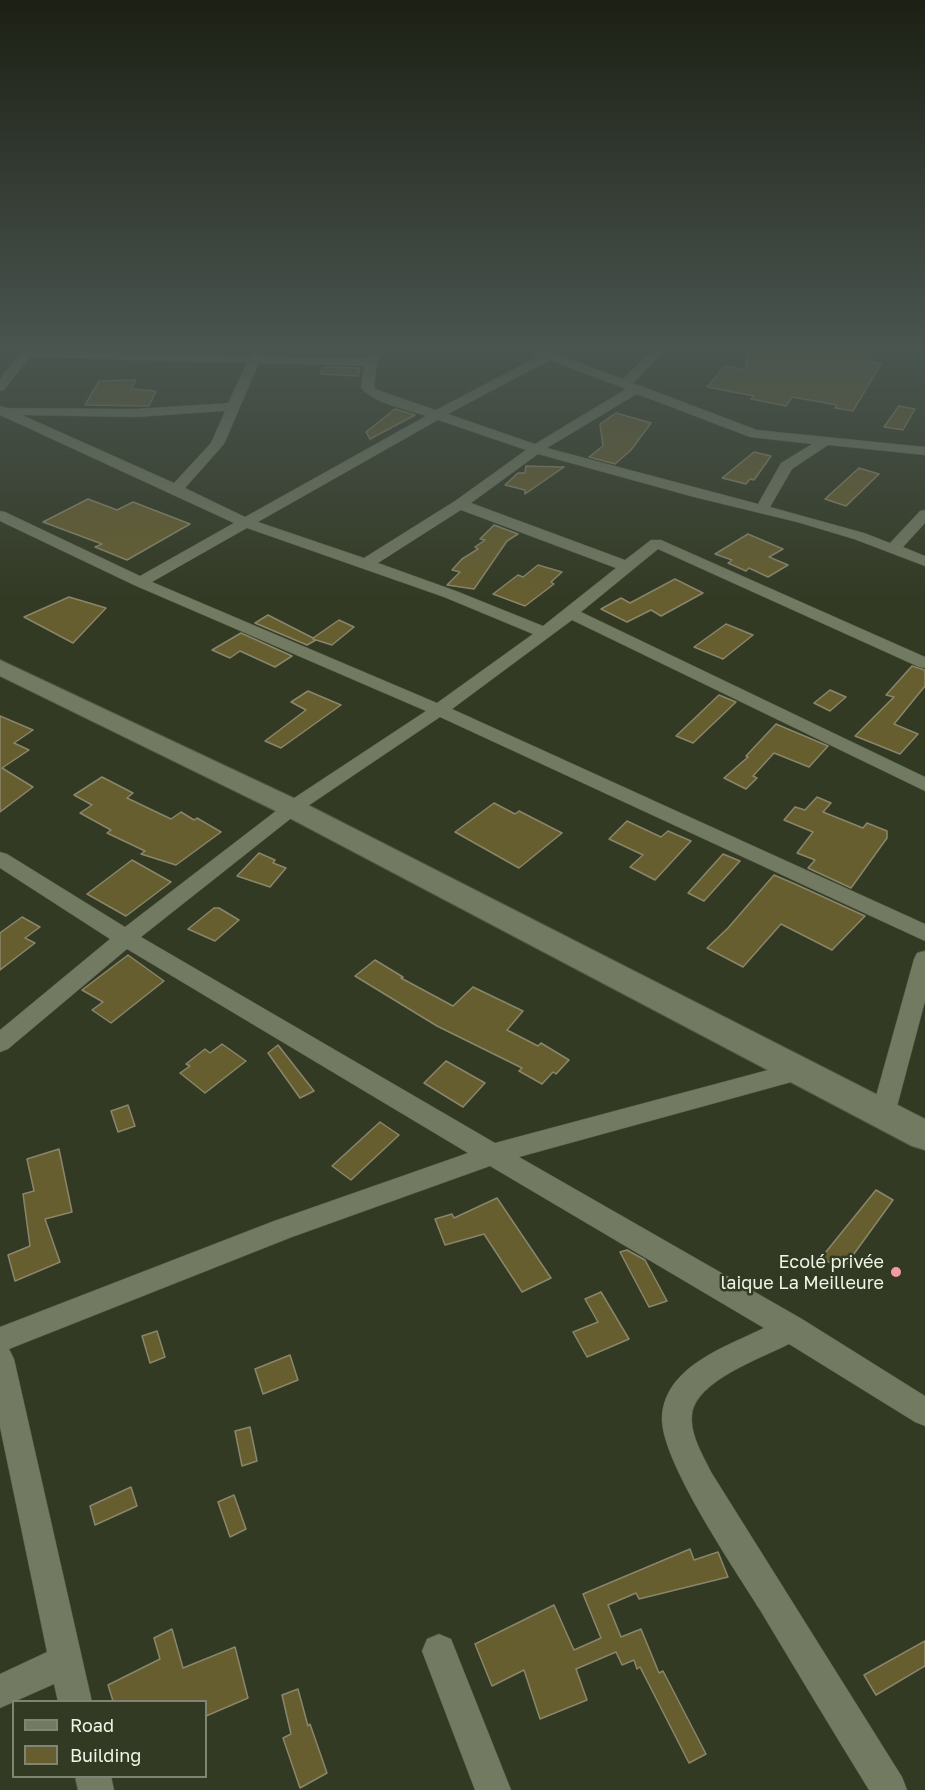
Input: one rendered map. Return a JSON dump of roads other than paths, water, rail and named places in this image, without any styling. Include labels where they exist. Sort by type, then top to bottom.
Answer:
[{"type":"street","points":[[54,435],[244,522],[450,594],[545,633]]},
{"type":"street","points":[[176,489],[218,444],[222,435]]},
{"type":"street","points":[[141,582],[402,435]]},
{"type":"street","points":[[494,435],[536,449],[699,494],[802,519],[925,561]]},
{"type":"street","points":[[366,564],[460,504],[558,435]]},
{"type":"street","points":[[758,435],[925,451]]},
{"type":"street","points":[[762,509],[786,466],[828,440]]},
{"type":"street","points":[[460,504],[629,567]]},
{"type":"street","points":[[893,549],[925,514]]},
{"type":"street","points":[[0,515],[141,582],[439,710],[925,933]]},
{"type":"street","points":[[0,1043],[124,939],[292,808],[439,710],[545,633],[656,543],[925,663]]},
{"type":"street","points":[[570,613],[925,785]]},
{"type":"street","points":[[0,667],[292,808],[925,1136]]},
{"type":"street","points":[[0,859],[124,939],[792,1328],[925,1412]]},
{"type":"street","points":[[883,1114],[924,966]]},
{"type":"street","points":[[0,1340],[284,1230],[494,1154],[798,1071]]},
{"type":"street","points":[[792,1328],[705,1372],[685,1391],[677,1416],[681,1440],[700,1483],[889,1790]]},
{"type":"street","points":[[0,1359],[75,1700]]},
{"type":"street","points":[[439,1651],[494,1790]]},
{"type":"street","points":[[0,1691],[66,1661]]},
{"type":"place","name":"Ecolé privée laique La Meilleure","points":[[896,1272]]}]
